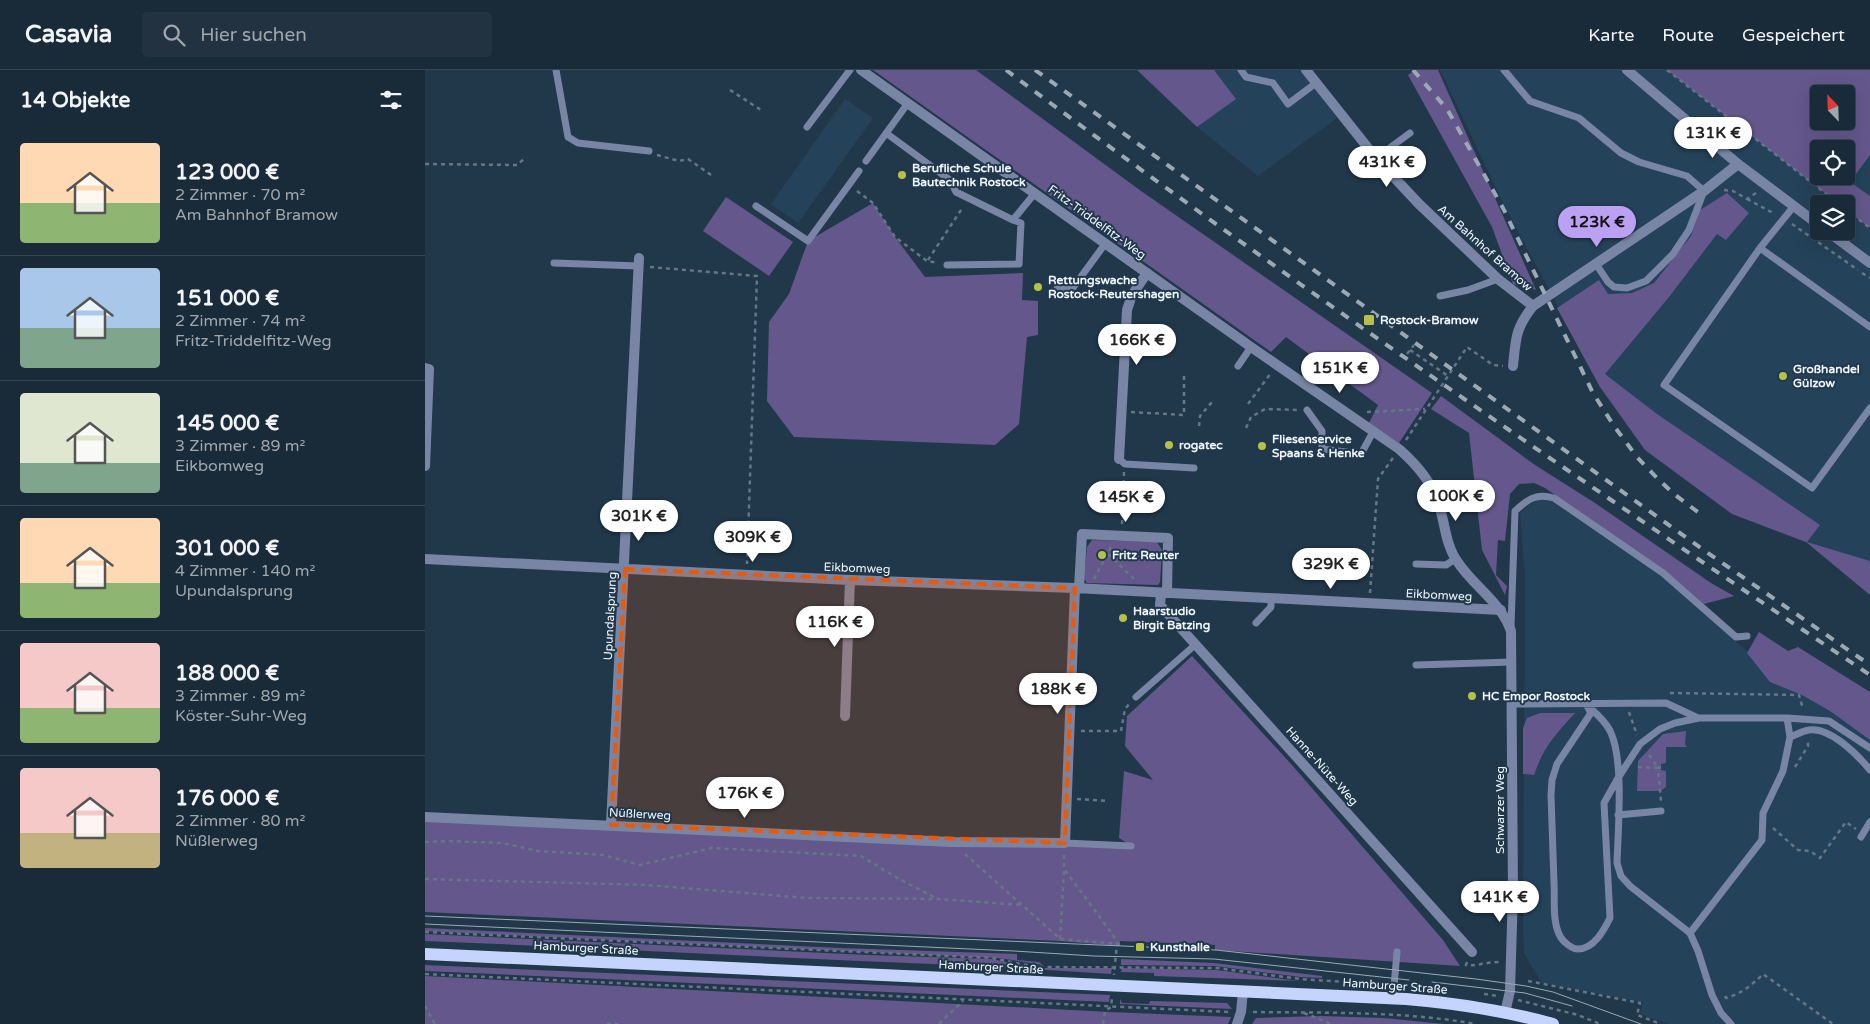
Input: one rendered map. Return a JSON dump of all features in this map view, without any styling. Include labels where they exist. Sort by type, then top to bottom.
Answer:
[{"type":"main road","name":"Hamburger Straße","points":[[425,954],[1113,987],[1393,998],[1436,1001],[1505,1013],[1553,1024]]},
{"type":"street","name":"Fritz-Triddelfitz-Weg","points":[[861,70],[1411,460],[1431,486],[1438,501],[1455,559],[1501,610]]},
{"type":"street","name":"Am Bahnhof Bramow","points":[[1305,70],[1376,158],[1429,214],[1498,279],[1533,306]]},
{"type":"street","points":[[1627,70],[1738,164],[1810,218]]},
{"type":"street","name":"Am Bahnhof Bramow","points":[[1508,366],[1521,321],[1533,306],[1704,191],[1738,164]]},
{"type":"street","points":[[1839,240],[1870,263]]},
{"type":"street","name":"Upundalsprung","points":[[611,825],[639,262]]},
{"type":"street","name":"Fritz-Triddelfitz-Weg","points":[[1122,462],[1121,412],[1127,310],[1132,295],[1147,273]]},
{"type":"street","points":[[425,368],[429,369],[425,466]]},
{"type":"street","points":[[1065,843],[1069,731],[1082,534],[1168,538],[1164,593]]},
{"type":"street","name":"Eikbomweg","points":[[425,560],[850,580],[1077,588],[1370,605],[1501,610]]},
{"type":"street","points":[[845,716],[850,580]]},
{"type":"street","name":"Hanne-Nüte-Weg","points":[[1164,593],[1160,605],[1472,952]]},
{"type":"street","name":"Schwarzer Weg","points":[[1501,610],[1507,619],[1511,631],[1512,662],[1511,962],[1505,1013]]},
{"type":"street","name":"Nüßlerweg","points":[[425,817],[951,842],[1065,843]]},
{"type":"street","points":[[1237,1024],[1241,1012],[1243,991]]},
{"type":"lane","points":[[556,70],[568,137],[578,143],[649,151]]},
{"type":"lane","points":[[807,127],[850,70]]},
{"type":"lane","points":[[1241,70],[1246,77],[1273,83],[1288,104],[1317,84]]},
{"type":"lane","points":[[1504,70],[1530,100],[1579,118],[1621,152],[1639,162],[1687,176],[1704,191],[1689,230],[1673,254],[1647,281],[1627,288],[1614,287],[1608,282],[1596,264]]},
{"type":"lane","points":[[866,161],[908,103]]},
{"type":"lane","points":[[886,133],[950,180],[957,192],[1021,223],[1019,264],[947,264]]},
{"type":"lane","points":[[1376,158],[1410,134]]},
{"type":"lane","points":[[756,206],[808,241],[859,171]]},
{"type":"lane","points":[[1013,220],[1035,192]]},
{"type":"lane","points":[[1794,206],[1760,248],[1664,385],[1812,488],[1870,408]]},
{"type":"lane","points":[[1057,289],[1072,288],[1105,244]]},
{"type":"lane","points":[[1760,248],[1870,327]]},
{"type":"lane","points":[[554,263],[639,262]]},
{"type":"lane","points":[[1440,296],[1468,290],[1498,279]]},
{"type":"lane","points":[[1238,366],[1251,347]]},
{"type":"lane","points":[[1307,410],[1322,431],[1322,449],[1361,454],[1373,432]]},
{"type":"lane","points":[[1122,462],[1194,468]]},
{"type":"lane","points":[[1511,631],[1515,511],[1523,504],[1542,495],[1554,498],[1663,573],[1736,637],[1747,636]]},
{"type":"lane","points":[[1416,564],[1445,564],[1455,559]]},
{"type":"lane","points":[[1256,623],[1271,607],[1271,599]]},
{"type":"lane","points":[[1136,697],[1196,644]]},
{"type":"lane","points":[[1417,665],[1512,662]]},
{"type":"lane","points":[[1512,704],[1666,702],[1699,718]]},
{"type":"lane","points":[[1586,704],[1610,730],[1616,752],[1618,778],[1617,863],[1621,876],[1629,886],[1690,933],[1698,951],[1711,995],[1721,1013],[1731,1024]]},
{"type":"lane","points":[[1586,704],[1591,713],[1559,759],[1552,780],[1551,795],[1554,911],[1561,938],[1576,950],[1584,948],[1601,935],[1610,918],[1605,803],[1618,778],[1640,744],[1660,728],[1699,718],[1787,718],[1829,721],[1870,748]]},
{"type":"lane","points":[[1690,933],[1762,840],[1763,812],[1783,771],[1790,737],[1787,718]]},
{"type":"lane","points":[[1790,737],[1807,730],[1816,730],[1830,734],[1854,753],[1870,770]]},
{"type":"lane","points":[[1618,814],[1661,811]]},
{"type":"lane","points":[[1861,834],[1870,822]]},
{"type":"lane","points":[[1065,843],[1131,846]]},
{"type":"lane","points":[[1393,998],[1397,952]]},
{"type":"path","points":[[1667,70],[1827,195]]},
{"type":"path","points":[[730,90],[761,110]]},
{"type":"path","points":[[649,151],[679,161],[688,159],[714,177]]},
{"type":"path","points":[[425,164],[517,165],[525,158]]},
{"type":"path","points":[[848,184],[873,203],[895,237],[927,261],[947,264]]},
{"type":"path","points":[[1723,190],[1733,191],[1784,219],[1870,278]]},
{"type":"path","points":[[1747,199],[1757,192]]},
{"type":"path","points":[[927,261],[969,199]]},
{"type":"path","points":[[1855,217],[1870,228]]},
{"type":"path","points":[[639,262],[757,276],[747,575]]},
{"type":"path","points":[[1407,354],[1412,351],[1414,345]]},
{"type":"path","points":[[1403,445],[1467,347],[1493,365],[1508,366]]},
{"type":"path","points":[[1412,351],[1448,376]]},
{"type":"path","points":[[1248,404],[1272,372]]},
{"type":"path","points":[[1121,412],[1184,416],[1185,373]]},
{"type":"path","points":[[1199,426],[1199,416],[1212,402]]},
{"type":"path","points":[[1247,428],[1251,417],[1265,409],[1307,410]]},
{"type":"path","points":[[1345,413],[1425,409]]},
{"type":"path","points":[[1370,605],[1378,479],[1392,458]]},
{"type":"path","points":[[1093,589],[1094,577],[1117,536],[1122,462]]},
{"type":"path","points":[[1108,554],[1138,583],[1139,592]]},
{"type":"path","points":[[1069,731],[1121,731],[1125,708],[1136,697]]},
{"type":"path","points":[[1631,719],[1633,724]]},
{"type":"path","points":[[1640,744],[1645,754],[1650,756],[1659,767],[1661,811]]},
{"type":"path","points":[[1626,767],[1659,767]]},
{"type":"path","points":[[1066,799],[1107,801]]},
{"type":"path","points":[[1770,822],[1774,830],[1798,850],[1810,851],[1820,858],[1846,822],[1861,834]]},
{"type":"path","points":[[425,842],[502,843],[539,851],[603,855],[640,865],[712,848],[861,856],[899,879],[939,899]]},
{"type":"path","points":[[951,842],[1060,939],[1118,944]]},
{"type":"path","points":[[1060,939],[1065,843]]},
{"type":"path","points":[[1064,869],[1118,944],[1111,1007]]},
{"type":"path","points":[[425,879],[647,885],[807,898],[939,899],[1022,905]]},
{"type":"path","points":[[425,932],[993,958],[1043,967],[1217,968],[1300,979]]},
{"type":"path","points":[[425,974],[1111,1007],[1419,1016],[1476,1024]]},
{"type":"path","points":[[1722,989],[1726,998],[1735,996],[1752,986],[1763,974],[1833,1024]]},
{"type":"path","points":[[1527,981],[1640,1003],[1637,1015],[1661,1024]]},
{"type":"path","points":[[1508,998],[1577,1015],[1600,1024]]},
{"type":"path","points":[[939,1024],[964,1000]]},
{"type":"path","points":[[425,1006],[435,1024]]},
{"type":"path","points":[[1103,1024],[1105,1011],[1111,1007]]},
{"type":"path","points":[[1302,1012],[1331,1024]]},
{"type":"path","points":[[607,1024],[618,1024]]},
{"type":"highlighted area","points":[[625,569],[1075,588],[1065,843],[611,825]]},
{"type":"shaded area","points":[[873,70],[976,70],[1141,191],[1432,393],[1399,443],[1369,423],[1378,405],[1286,337],[1271,352]]},
{"type":"shaded area","points":[[1137,70],[1214,70],[1236,99],[1197,127]]},
{"type":"shaded area","points":[[1214,70],[1301,70],[1337,118],[1258,176],[1197,127],[1235,99]]},
{"type":"shaded area","points":[[1415,70],[1438,70],[1536,290],[1513,284],[1492,227],[1408,75]]},
{"type":"shaded area","points":[[1440,70],[1870,70],[1870,561],[1806,542],[1594,374],[1505,207]]},
{"type":"shaded area","points":[[1667,70],[1870,70],[1870,155],[1855,175],[1855,140],[1810,140],[1810,181]]},
{"type":"shaded area","points":[[845,99],[873,118],[798,223],[771,204]]},
{"type":"shaded area","points":[[1815,185],[1854,185],[1870,196],[1870,228],[1855,217],[1855,195],[1827,195]]},
{"type":"shaded area","points":[[1727,193],[1749,213],[1726,240],[1717,234],[1669,297],[1605,374],[1657,414],[1820,525],[1807,542],[1870,561],[1870,595],[1806,542],[1732,514],[1645,450],[1600,387],[1557,308],[1599,280],[1608,294],[1632,293],[1654,283],[1691,236],[1700,210]]},
{"type":"shaded area","points":[[726,197],[793,242],[769,276],[703,231]]},
{"type":"shaded area","points":[[873,203],[895,237],[925,277],[1023,273],[1022,300],[1038,301],[1038,335],[1027,337],[1019,424],[995,445],[794,437],[767,401],[769,322],[789,294],[808,241]]},
{"type":"shaded area","points":[[1441,396],[1535,465],[1595,503],[1711,583],[1734,596],[1704,604],[1670,575],[1545,488],[1534,483],[1519,484],[1510,494],[1505,541],[1498,540],[1496,575],[1507,586],[1505,595],[1482,550],[1469,433],[1431,409]]},
{"type":"shaded area","points":[[1545,497],[1553,500],[1661,575],[1774,675],[1870,730],[1870,1024],[1668,1024],[1640,1014],[1643,1002],[1542,983],[1530,964],[1524,952],[1523,929],[1525,577],[1520,512],[1533,502]]},
{"type":"shaded area","points":[[1092,540],[1157,542],[1162,550],[1160,582],[1158,585],[1087,583],[1084,579],[1087,547]]},
{"type":"shaded area","points":[[1759,632],[1788,651],[1798,647],[1870,692],[1870,740],[1830,711],[1802,695],[1770,682],[1747,653]]},
{"type":"shaded area","points":[[1192,656],[1292,765],[1443,940],[1460,966],[1215,950],[1215,945],[1120,941],[1120,946],[1059,941],[425,912],[425,817],[1130,845],[1119,838],[1124,771],[1153,780],[1125,746],[1127,716]]},
{"type":"shaded area","points":[[1540,713],[1575,713],[1551,741],[1534,775],[1523,774],[1523,728],[1527,718]]},
{"type":"shaded area","points":[[1686,731],[1685,744],[1687,747],[1666,747],[1666,763],[1661,764],[1661,770],[1666,771],[1666,787],[1660,791],[1637,791],[1638,761],[1663,734]]},
{"type":"shaded area","points":[[425,928],[841,948],[1017,954],[1017,960],[1039,962],[1043,965],[998,958],[425,931]]},
{"type":"shaded area","points":[[425,934],[992,959],[1043,968],[1112,968],[1111,974],[976,966],[425,941]]},
{"type":"shaded area","points":[[1121,959],[1214,963],[1322,976],[1322,978],[1215,966],[1121,965]]},
{"type":"shaded area","points":[[425,965],[1110,995],[1109,1002],[425,971]]},
{"type":"shaded area","points":[[1122,968],[1217,970],[1298,981],[1154,976],[1154,973],[1121,972]]},
{"type":"shaded area","points":[[425,976],[1231,1017],[1228,1024],[425,1024]]},
{"type":"shaded area","points":[[1120,999],[1122,1003],[1149,1004],[1150,1001],[1227,1003],[1232,1009],[1120,1004]]},
{"type":"shaded area","points":[[1321,1016],[1384,1018],[1444,1024],[1252,1024],[1256,1018]]},
{"type":"tram line","points":[[425,916],[1216,950],[1526,986],[1553,992],[1641,1024]]},
{"type":"tram line","points":[[425,924],[1094,956],[1214,959],[1409,980]]},
{"type":"tram line","points":[[1432,982],[1525,993],[1572,1006]]},
{"type":"railway","points":[[1006,70],[1112,149],[1434,378],[1870,675]]},
{"type":"railway","points":[[1035,70],[1705,551],[1870,665]]},
{"type":"railway","points":[[1413,70],[1447,109],[1503,208],[1593,393],[1614,426],[1637,457],[1658,479],[1703,516]]},
{"type":"place","name":"Berufliche Schule Bautechnik Rostock","points":[[902,175]]},
{"type":"place","name":"Rettungswache Rostock-Reutershagen","points":[[1038,287]]},
{"type":"place","name":"Rostock-Bramow","points":[[1369,320]]},
{"type":"place","name":"Großhandel Gülzow","points":[[1783,376]]},
{"type":"place","name":"rogatec","points":[[1169,445]]},
{"type":"place","name":"Fliesenservice Spaans & Henke","points":[[1262,446]]},
{"type":"place","name":"Fritz Reuter","points":[[1102,555]]},
{"type":"place","name":"Haarstudio Birgit Batzing","points":[[1123,618]]},
{"type":"place","name":"HC Empor Rostock","points":[[1472,696]]},
{"type":"place","name":"Kunsthalle","points":[[1140,947]]}]
